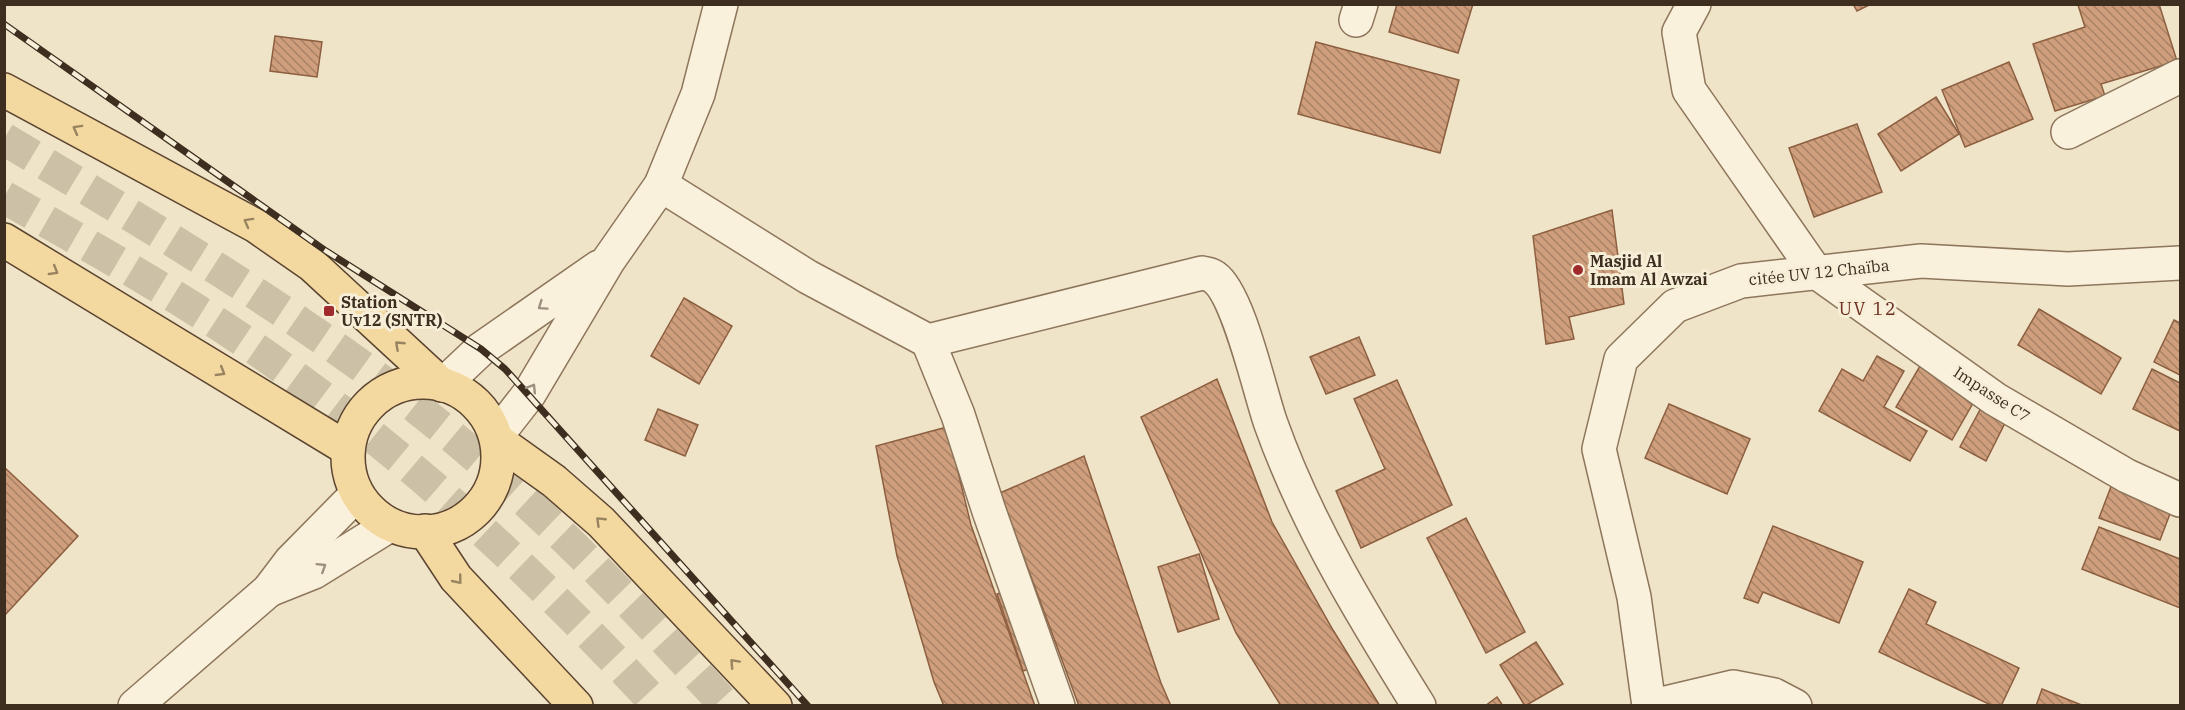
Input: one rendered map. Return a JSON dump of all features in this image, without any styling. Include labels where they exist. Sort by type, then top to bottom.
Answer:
[{"type":"main road","points":[[4,90],[272,238],[321,273],[442,385]]},
{"type":"main road","points":[[4,240],[348,449]]},
{"type":"main road","points":[[497,438],[496,476],[488,496],[474,513],[455,526],[411,532],[390,525],[371,512],[357,494],[350,472],[348,449],[354,428],[364,410],[380,395],[400,386],[421,382],[442,385],[466,395],[483,413],[497,438],[554,481],[602,522],[775,705]]},
{"type":"main road","points":[[425,531],[456,578],[474,599],[576,705]]},
{"type":"street","points":[[497,438],[529,394],[608,261],[661,185],[698,94],[721,4]]},
{"type":"street","name":"Impasse C7","points":[[1694,4],[1679,32],[1689,90],[1815,271],[1995,399],[2127,476],[2181,500]]},
{"type":"street","points":[[2067,132],[2181,76]]},
{"type":"street","points":[[661,185],[808,278],[928,341],[958,415],[989,511],[1058,705]]},
{"type":"street","points":[[442,385],[481,349],[608,261]]},
{"type":"street","name":"citée UV 12 Chaïba","points":[[1651,705],[1634,597],[1599,449],[1621,358],[1675,306],[1741,281],[1815,271],[1922,261],[2068,269],[2181,263]]},
{"type":"street","points":[[928,341],[1202,273],[1214,276],[1224,287],[1249,346],[1271,424],[1308,511],[1348,591],[1419,705]]},
{"type":"street","points":[[135,705],[269,590],[291,561],[357,494]]},
{"type":"street","points":[[269,590],[304,577],[390,525]]},
{"type":"street","points":[[1651,705],[1733,687],[1774,695],[1795,705]]},
{"type":"building","points":[[1397,4],[1473,4],[1458,53],[1389,32]]},
{"type":"building","points":[[1853,4],[1871,4],[1857,11]]},
{"type":"building","points":[[2159,4],[2177,61],[2101,84],[2105,96],[2055,111],[2033,44],[2085,27],[2078,5]]},
{"type":"building","points":[[275,36],[322,42],[317,77],[270,71]]},
{"type":"building","points":[[1316,42],[1459,80],[1440,153],[1298,114]]},
{"type":"building","points":[[2009,62],[2033,119],[1965,147],[1942,90]]},
{"type":"building","points":[[1936,97],[1959,134],[1901,171],[1878,134]]},
{"type":"building","points":[[1857,124],[1882,192],[1814,217],[1789,148]]},
{"type":"building","name":"Masjid Al Imam Al Awzai","points":[[1612,210],[1624,304],[1569,317],[1574,339],[1546,344],[1533,236]]},
{"type":"building","points":[[684,298],[732,326],[699,384],[651,356]]},
{"type":"building","points":[[2039,309],[2121,358],[2101,394],[2018,345]]},
{"type":"building","points":[[2174,320],[2180,323],[2180,375],[2154,362]]},
{"type":"building","points":[[1359,337],[1375,375],[1326,394],[1310,357]]},
{"type":"building","points":[[1877,356],[1904,371],[1884,407],[1927,431],[1910,461],[1819,411],[1842,369],[1863,381]]},
{"type":"building","points":[[1920,366],[1976,398],[1952,440],[1896,407]]},
{"type":"building","points":[[2152,369],[2180,383],[2180,431],[2133,409]]},
{"type":"building","points":[[1217,379],[1272,522],[1333,630],[1380,706],[1281,706],[1236,633],[1141,417]]},
{"type":"building","points":[[1397,380],[1452,505],[1361,548],[1336,491],[1385,469],[1354,399]]},
{"type":"building","points":[[1669,404],[1750,439],[1727,494],[1645,458]]},
{"type":"building","points":[[1981,408],[2006,421],[1986,461],[1960,447]]},
{"type":"building","points":[[658,409],[698,425],[685,456],[645,440]]},
{"type":"building","points":[[947,427],[971,525],[1035,706],[944,706],[934,682],[897,556],[876,446]]},
{"type":"building","points":[[1084,456],[1161,683],[1171,706],[1079,706],[1000,493]]},
{"type":"building","points":[[4,467],[78,536],[4,616]]},
{"type":"building","points":[[2112,484],[2173,506],[2160,540],[2099,518]]},
{"type":"building","points":[[1466,518],[1525,632],[1486,653],[1427,538]]},
{"type":"building","points":[[1773,526],[1863,562],[1839,623],[1763,592],[1758,603],[1744,598]]},
{"type":"building","points":[[2099,527],[2180,559],[2180,608],[2082,569]]},
{"type":"building","points":[[1199,554],[1219,619],[1178,632],[1158,567]]},
{"type":"building","points":[[1018,587],[1043,664],[1023,671],[997,594]]},
{"type":"building","points":[[1909,589],[1936,602],[1926,624],[2019,668],[2001,706],[1993,706],[1879,652]]},
{"type":"building","points":[[1536,642],[1563,684],[1525,706],[1500,665]]},
{"type":"building","points":[[2042,689],[2084,706],[2036,706]]},
{"type":"building","points":[[1497,697],[1503,706],[1485,706]]},
{"type":"tunnel","points":[[4,139],[167,237],[273,305],[427,416],[545,519],[655,629],[726,706]]},
{"type":"tunnel","points":[[4,197],[213,321],[331,404],[381,443],[478,526],[570,614],[658,706]]},
{"type":"railway","points":[[4,24],[326,251],[481,349],[505,369],[808,706]]},
{"type":"place","name":"Masjid Al Imam Al Awzai","points":[[1578,270]]},
{"type":"place","name":"Station Uv12 (SNTR)","points":[[329,311]]},
{"type":"district","name":"UV 12","points":[[1868,308]]}]
